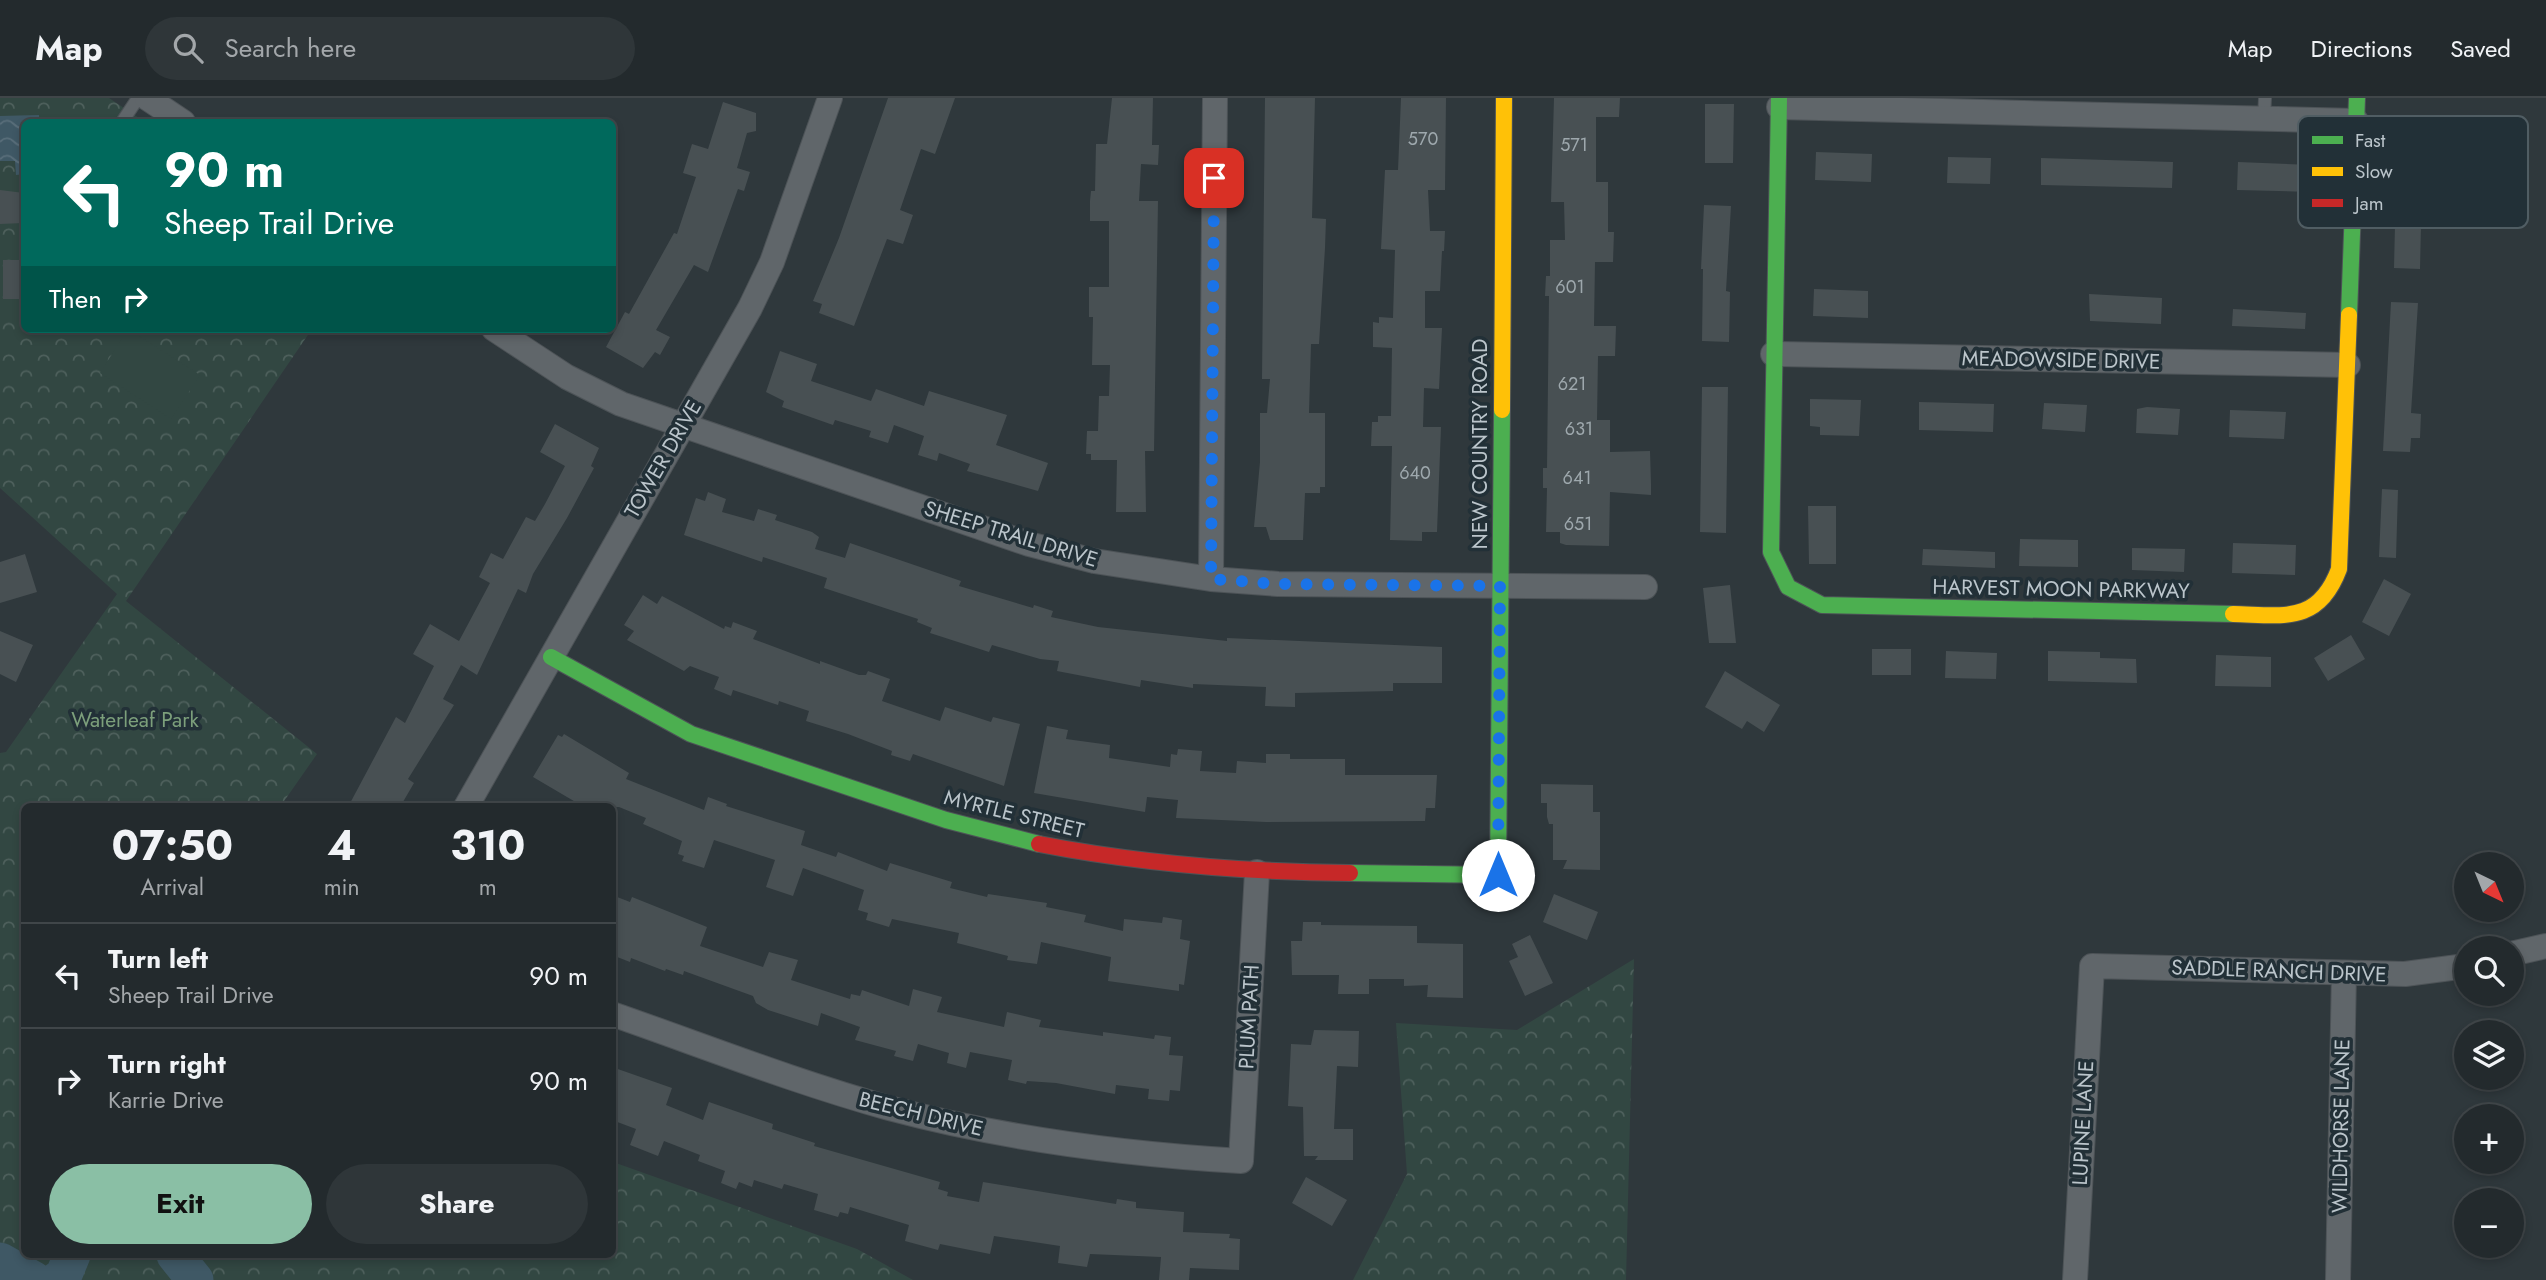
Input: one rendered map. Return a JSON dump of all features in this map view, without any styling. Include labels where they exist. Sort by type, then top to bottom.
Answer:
[{"type":"street","points":[[147,98],[178,119]]},
{"type":"street","name":"TOWER DRIVE","points":[[468,803],[750,308],[772,262],[830,98]]},
{"type":"street","points":[[1211,579],[1215,98]]},
{"type":"street","name":"NEW COUNTRY ROAD","points":[[1498,875],[1504,98]]},
{"type":"street","points":[[1779,102],[2356,109]]},
{"type":"street","name":"HARVEST MOON PARKWAY","points":[[1779,102],[1771,552],[1777,571],[1793,595],[1822,605],[2298,615],[2330,593],[2339,569],[2352,228]]},
{"type":"street","name":"SHEEP TRAIL DRIVE","points":[[500,333],[567,377],[621,404],[1029,544],[1108,563],[1211,579],[1278,584],[1645,587]]},
{"type":"street","name":"MEADOWSIDE DRIVE","points":[[1773,354],[2348,366]]},
{"type":"street","name":"MYRTLE STREET","points":[[551,657],[691,734],[946,820],[1031,843],[1117,859],[1256,872],[1498,875]]},
{"type":"street","name":"PLUM PATH","points":[[1241,1161],[1256,872]]},
{"type":"street","points":[[2524,951],[2546,946]]},
{"type":"street","name":"SADDLE RANCH DRIVE","points":[[2092,966],[2405,974],[2454,968]]},
{"type":"street","name":"LUPINE LANE","points":[[2075,1280],[2092,966]]},
{"type":"street","name":"WILDHORSE LANE","points":[[2338,1280],[2344,973]]},
{"type":"street","name":"BEECH DRIVE","points":[[616,1015],[812,1084],[890,1108],[995,1133],[1128,1153],[1241,1161]]},
{"type":"lane","points":[[124,119],[138,98]]},
{"type":"green space","name":"Waterleaf Park","points":[[0,98],[109,98],[140,119],[21,119],[21,333],[309,333],[126,601],[317,754],[283,803],[21,803],[21,1258],[616,1258],[616,1163],[857,1249],[913,1280],[0,1280],[0,753],[6,752],[117,594],[0,488]]},
{"type":"green space","points":[[125,333],[134,333],[200,375],[171,419],[100,373]]},
{"type":"green space","points":[[1634,959],[1626,1280],[1353,1280],[1407,1174],[1396,1023],[1517,1030]]},
{"type":"water","points":[[39,115],[39,119],[21,119],[21,174],[16,175],[15,161],[0,161],[0,116]]},
{"type":"building","points":[[888,98],[955,98],[935,154],[921,149],[900,210],[913,215],[903,244],[887,239],[854,326],[819,313],[822,304],[813,301],[839,238]]},
{"type":"building","points":[[1112,98],[1153,98],[1152,145],[1159,145],[1158,165],[1141,164],[1139,201],[1158,201],[1154,451],[1145,451],[1146,512],[1116,512],[1117,460],[1091,460],[1091,454],[1086,454],[1087,431],[1098,431],[1099,396],[1109,396],[1110,365],[1092,365],[1093,317],[1089,317],[1089,287],[1109,287],[1109,221],[1090,221],[1090,201],[1091,191],[1095,191],[1096,144],[1107,144]]},
{"type":"building","points":[[1265,98],[1315,98],[1312,218],[1326,219],[1319,344],[1311,344],[1309,413],[1325,413],[1325,487],[1320,487],[1320,493],[1305,493],[1303,540],[1270,540],[1266,527],[1254,527],[1260,462],[1260,413],[1267,413],[1270,379],[1262,379]]},
{"type":"building","points":[[1401,98],[1446,98],[1445,190],[1428,190],[1430,231],[1445,231],[1440,291],[1425,291],[1425,328],[1442,328],[1439,389],[1424,388],[1423,427],[1441,427],[1437,532],[1422,532],[1422,541],[1390,540],[1392,446],[1371,446],[1372,422],[1378,422],[1378,416],[1391,416],[1392,348],[1373,347],[1373,322],[1379,323],[1379,317],[1393,318],[1395,250],[1381,249],[1385,170],[1398,170]]},
{"type":"building","points":[[1554,98],[1620,98],[1619,117],[1596,117],[1596,182],[1608,182],[1608,232],[1614,232],[1613,262],[1595,262],[1594,326],[1616,326],[1615,356],[1598,356],[1597,420],[1610,420],[1610,452],[1650,451],[1651,495],[1610,492],[1609,546],[1566,545],[1560,543],[1560,532],[1546,532],[1547,488],[1543,488],[1543,468],[1547,468],[1549,296],[1545,296],[1546,276],[1550,276],[1550,240],[1565,240],[1564,202],[1551,202]]},
{"type":"building","points":[[723,102],[756,113],[756,131],[747,133],[737,168],[750,172],[744,191],[738,189],[708,272],[694,265],[656,330],[670,337],[660,355],[655,352],[643,368],[606,347],[616,333],[625,312],[629,314],[674,233],[677,234],[696,177],[683,173],[692,144],[708,149]]},
{"type":"building","points":[[1705,104],[1734,104],[1733,163],[1705,163]]},
{"type":"building","points":[[1816,152],[1872,154],[1871,182],[1815,180]]},
{"type":"building","points":[[1948,157],[1991,158],[1990,184],[1947,183]]},
{"type":"building","points":[[2041,158],[2173,162],[2172,188],[2041,185]]},
{"type":"building","points":[[2238,162],[2298,164],[2298,192],[2237,190]]},
{"type":"building","points":[[0,190],[21,193],[21,223],[0,224]]},
{"type":"building","points":[[1704,205],[1731,206],[1726,291],[1730,292],[1729,342],[1702,341]]},
{"type":"building","points":[[2395,228],[2421,228],[2420,269],[2394,268]]},
{"type":"building","points":[[3,260],[21,260],[21,299],[3,299]]},
{"type":"building","points":[[1814,289],[1868,291],[1868,318],[1813,316]]},
{"type":"building","points":[[2089,294],[2162,298],[2161,324],[2090,321]]},
{"type":"building","points":[[2391,302],[2418,303],[2411,413],[2421,414],[2420,438],[2411,438],[2410,452],[2383,451]]},
{"type":"building","points":[[2233,309],[2306,313],[2305,329],[2232,326]]},
{"type":"building","points":[[780,351],[817,364],[811,381],[871,401],[876,389],[924,406],[929,391],[1007,415],[996,445],[1048,463],[1038,491],[967,471],[970,464],[939,453],[937,461],[918,455],[924,436],[894,425],[888,443],[869,437],[871,431],[835,420],[833,425],[782,407],[784,401],[766,392]]},
{"type":"building","points":[[1702,387],[1728,387],[1726,533],[1700,532]]},
{"type":"building","points":[[1810,399],[1861,400],[1859,436],[1820,435],[1820,427],[1810,426]]},
{"type":"building","points":[[1919,402],[1994,404],[1993,432],[1919,430]]},
{"type":"building","points":[[2044,403],[2087,405],[2085,432],[2042,429]]},
{"type":"building","points":[[2137,409],[2180,409],[2178,435],[2136,433]]},
{"type":"building","points":[[2230,410],[2286,412],[2284,439],[2229,437]]},
{"type":"building","points":[[555,424],[599,448],[591,466],[594,468],[533,574],[526,593],[518,589],[477,675],[461,665],[443,699],[454,705],[408,779],[414,783],[402,803],[350,803],[396,717],[405,723],[434,666],[413,654],[430,624],[459,641],[490,583],[479,577],[491,553],[503,559],[526,517],[535,521],[545,504],[565,466],[540,452]]},
{"type":"building","points":[[2382,489],[2398,490],[2396,558],[2379,557]]},
{"type":"building","points":[[708,492],[726,499],[722,512],[754,521],[758,509],[777,515],[775,520],[812,532],[819,537],[815,549],[845,558],[850,543],[961,581],[959,586],[1033,608],[1034,605],[1053,611],[1051,617],[1098,627],[1227,641],[1227,638],[1442,647],[1442,683],[1393,683],[1393,691],[1295,693],[1295,707],[1265,706],[1266,687],[1193,684],[1193,688],[1141,680],[1140,687],[1057,671],[1059,661],[1040,659],[992,645],[989,652],[930,633],[932,628],[917,622],[918,619],[824,588],[827,578],[763,557],[762,562],[684,535],[696,498],[705,501]]},
{"type":"building","points":[[1808,506],[1836,506],[1836,564],[1809,564]]},
{"type":"building","points":[[2020,539],[2078,540],[2078,567],[2019,566]]},
{"type":"building","points":[[2233,543],[2296,545],[2295,575],[2232,573]]},
{"type":"building","points":[[2132,548],[2185,549],[2184,572],[2132,570]]},
{"type":"building","points":[[1923,549],[1995,552],[1995,568],[1922,565]]},
{"type":"building","points":[[25,554],[37,592],[0,603],[0,562]]},
{"type":"building","points":[[2384,579],[2411,594],[2389,636],[2362,622]]},
{"type":"building","points":[[1730,585],[1736,643],[1709,643],[1703,588]]},
{"type":"building","points":[[643,595],[657,604],[662,596],[724,629],[725,626],[731,628],[733,622],[757,631],[753,639],[820,664],[820,661],[859,675],[866,675],[868,671],[890,679],[882,701],[940,721],[945,707],[991,722],[993,717],[1020,724],[1004,786],[913,754],[910,761],[891,755],[892,751],[806,721],[809,711],[779,701],[778,705],[733,690],[731,696],[714,689],[719,677],[690,666],[684,671],[627,640],[634,631],[624,625]]},
{"type":"building","points":[[0,631],[33,645],[16,682],[0,674]]},
{"type":"building","points":[[2351,635],[2365,659],[2328,681],[2314,658]]},
{"type":"building","points":[[1872,649],[1911,649],[1911,675],[1872,675]]},
{"type":"building","points":[[1946,651],[1997,653],[1996,679],[1945,678]]},
{"type":"building","points":[[2048,651],[2100,652],[2100,658],[2136,659],[2137,683],[2048,681]]},
{"type":"building","points":[[2216,655],[2271,657],[2271,687],[2215,686]]},
{"type":"building","points":[[1725,671],[1780,705],[1764,732],[1747,721],[1742,729],[1705,707]]},
{"type":"building","points":[[1047,726],[1068,730],[1066,739],[1110,745],[1109,758],[1170,767],[1171,754],[1177,755],[1178,749],[1202,751],[1200,771],[1236,773],[1237,761],[1266,763],[1266,754],[1290,754],[1290,759],[1345,759],[1345,775],[1437,775],[1435,808],[1426,808],[1425,821],[1266,822],[1176,818],[1178,800],[1147,797],[1145,812],[1034,793]]},
{"type":"building","points":[[564,734],[629,773],[626,779],[704,810],[708,797],[727,804],[726,806],[805,831],[801,845],[836,857],[838,852],[887,871],[890,863],[952,882],[950,888],[987,897],[988,894],[1047,903],[1046,907],[1086,915],[1084,922],[1123,931],[1124,919],[1162,923],[1163,917],[1182,920],[1180,939],[1190,941],[1184,985],[1179,984],[1179,991],[1108,981],[1111,957],[1041,942],[1037,964],[1007,960],[1008,956],[957,943],[959,933],[892,919],[889,927],[866,920],[868,913],[858,910],[864,890],[803,868],[793,896],[766,887],[775,860],[714,840],[704,868],[682,861],[684,856],[678,854],[682,841],[643,824],[646,818],[616,807],[616,803],[577,803],[533,777],[558,735],[562,737]]},
{"type":"building","points":[[1541,784],[1593,785],[1593,812],[1600,812],[1600,870],[1563,869],[1567,860],[1553,860],[1553,824],[1549,824],[1547,817],[1547,803],[1541,803]]},
{"type":"building","points":[[1554,894],[1598,912],[1587,940],[1543,922]]},
{"type":"building","points":[[616,897],[630,902],[632,897],[707,927],[700,946],[763,967],[769,952],[798,960],[791,980],[850,999],[851,994],[860,996],[862,990],[909,1006],[913,989],[942,997],[937,1012],[1004,1027],[1007,1012],[1041,1020],[1039,1027],[1103,1036],[1103,1032],[1154,1039],[1155,1035],[1171,1037],[1169,1055],[1183,1056],[1180,1091],[1170,1090],[1169,1101],[1148,1099],[1149,1089],[1116,1085],[1115,1094],[1056,1083],[1027,1081],[1026,1084],[1008,1080],[1012,1060],[970,1052],[966,1068],[947,1063],[949,1053],[918,1044],[913,1061],[894,1056],[896,1051],[855,1040],[860,1027],[821,1013],[818,1026],[768,1010],[756,1003],[753,996],[684,971],[683,975],[666,969],[665,971],[631,958],[630,962],[616,957]]},
{"type":"building","points":[[1303,922],[1321,922],[1321,925],[1417,926],[1417,943],[1463,944],[1463,998],[1427,997],[1428,985],[1404,986],[1404,979],[1369,979],[1369,994],[1338,994],[1339,975],[1292,975],[1291,941],[1302,941]]},
{"type":"building","points":[[1530,935],[1553,983],[1525,996],[1509,961],[1518,957],[1512,944]]},
{"type":"building","points":[[1314,1030],[1359,1031],[1358,1067],[1337,1066],[1334,1129],[1353,1129],[1353,1160],[1315,1160],[1318,1156],[1304,1156],[1303,1107],[1288,1106],[1291,1044],[1311,1045]]},
{"type":"building","points":[[616,1068],[672,1088],[666,1105],[703,1120],[709,1102],[773,1124],[772,1129],[815,1143],[814,1146],[940,1182],[938,1189],[948,1192],[947,1196],[979,1202],[983,1182],[1116,1204],[1117,1199],[1136,1202],[1136,1208],[1184,1212],[1183,1232],[1230,1234],[1229,1238],[1240,1239],[1239,1270],[1190,1268],[1189,1280],[1159,1280],[1161,1257],[1090,1254],[1087,1267],[1058,1263],[1060,1246],[994,1236],[990,1254],[940,1244],[938,1250],[905,1241],[909,1225],[850,1207],[848,1214],[840,1212],[838,1217],[814,1210],[818,1194],[784,1184],[782,1189],[754,1180],[752,1187],[739,1182],[736,1189],[721,1183],[725,1171],[698,1161],[700,1155],[664,1141],[658,1156],[630,1145],[636,1129],[616,1122]]},
{"type":"building","points":[[1306,1177],[1347,1200],[1332,1226],[1292,1203]]},
{"type":"waterway","points":[[57,1280],[62,1279],[71,1258]]},
{"type":"waterway","points":[[177,1258],[195,1280]]},
{"type":"waterway","points":[[0,1261],[34,1280]]},
{"type":"traffic: fast","points":[[1779,98],[1771,552],[1788,587],[1822,605],[2233,614]]},
{"type":"traffic: fast","points":[[2356,116],[2357,98]]},
{"type":"traffic: fast","points":[[2349,315],[2352,228]]},
{"type":"traffic: fast","points":[[1350,873],[1498,875],[1502,410]]},
{"type":"traffic: fast","points":[[551,657],[691,734],[946,820],[1039,844]]},
{"type":"traffic: slow","points":[[1502,410],[1504,98]]},
{"type":"traffic: slow","points":[[2233,614],[2283,615],[2309,608],[2321,600],[2339,569],[2349,315]]},
{"type":"traffic: jam","points":[[1039,844],[1194,866],[1350,873]]},
{"type":"route","points":[[1214,178],[1211,579],[1278,584],[1500,586],[1498,875]]}]
